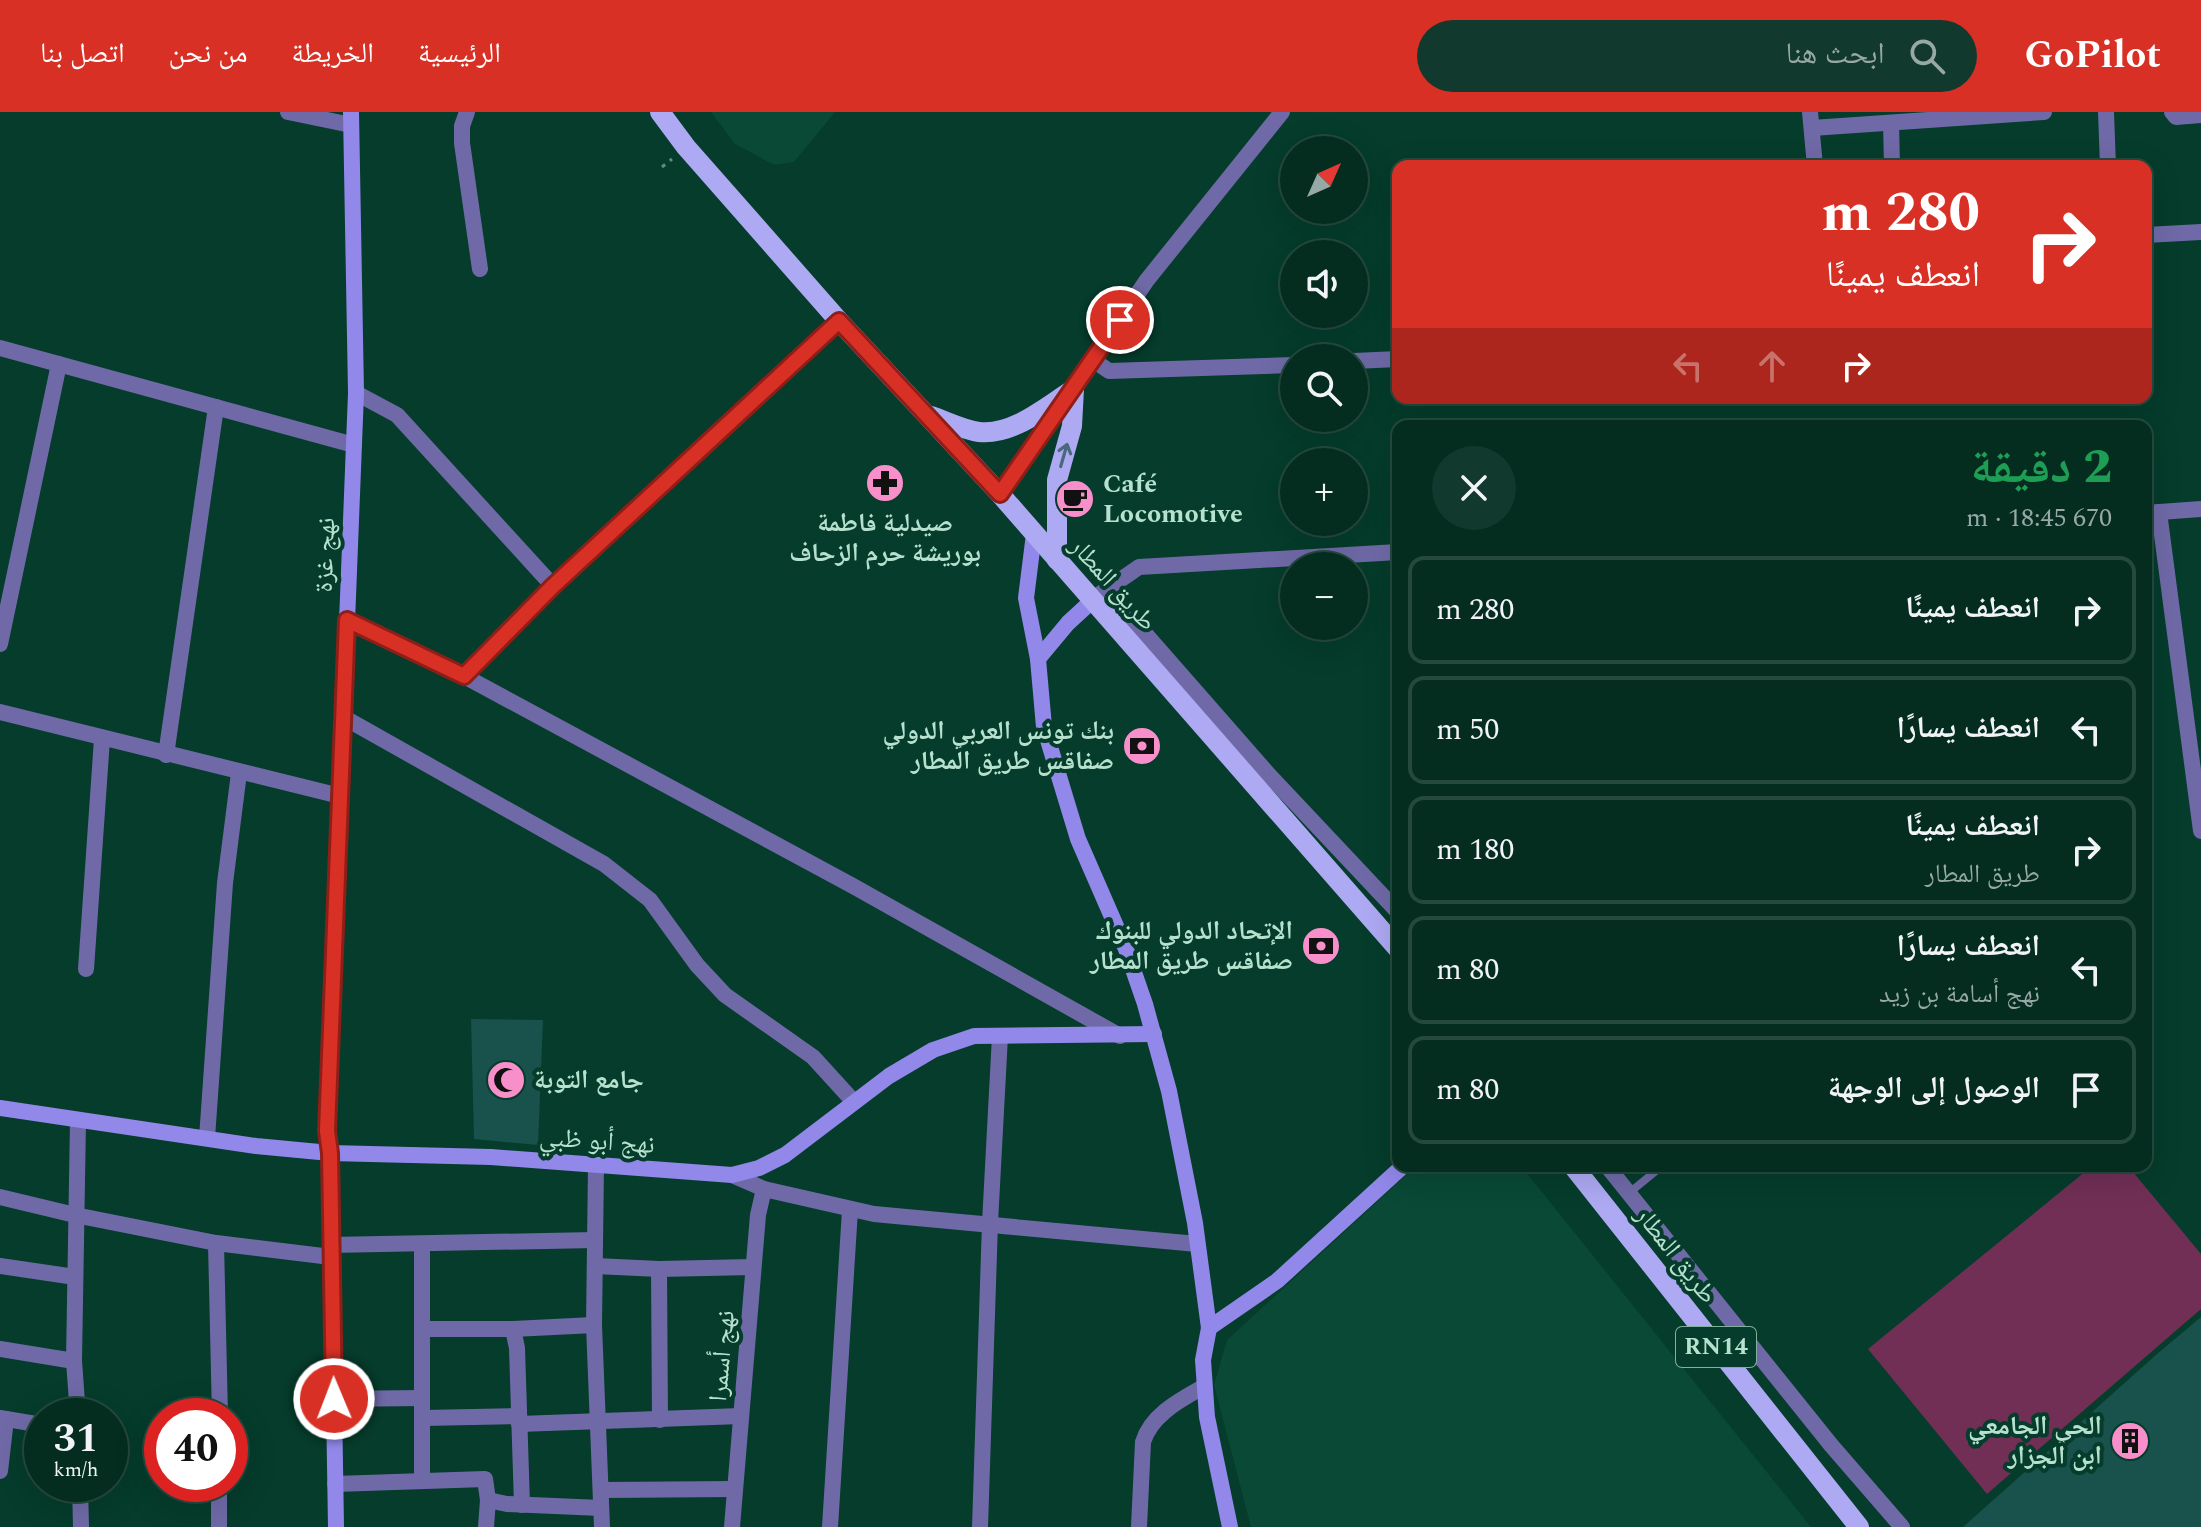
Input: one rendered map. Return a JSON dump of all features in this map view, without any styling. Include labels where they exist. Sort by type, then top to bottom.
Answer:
[{"type":"main road","name":"طريق المطار","points":[[660,112],[686,147],[839,321],[1057,560],[1099,594],[1392,942]]},
{"type":"main road","points":[[927,415],[978,432],[995,431],[1029,418],[1074,389]]},
{"type":"main road","points":[[1057,560],[1057,480],[1072,426],[1074,389]]},
{"type":"main road","name":"طريق المطار","points":[[1578,1172],[1859,1527]]},
{"type":"street","points":[[288,112],[351,119]]},
{"type":"street","points":[[467,112],[462,126],[462,143],[480,269]]},
{"type":"street","points":[[1000,494],[1147,280],[1282,112]]},
{"type":"street","points":[[1814,160],[1811,120],[1891,123],[1944,116],[2044,112]]},
{"type":"street","points":[[2106,112],[2108,160]]},
{"type":"street","points":[[2172,112],[2176,117],[2201,115]]},
{"type":"street","name":"نهج غزة","points":[[336,1527],[328,1116],[356,393],[351,119]]},
{"type":"street","points":[[1891,123],[1892,160]]},
{"type":"street","points":[[2152,235],[2201,232]]},
{"type":"street","points":[[464,676],[553,586],[839,321]]},
{"type":"street","points":[[0,348],[354,445]]},
{"type":"street","points":[[1368,360],[1392,359]]},
{"type":"street","points":[[1093,360],[1109,371],[1280,365]]},
{"type":"street","points":[[0,644],[59,364]]},
{"type":"street","points":[[356,393],[397,415],[553,586]]},
{"type":"street","points":[[166,755],[216,407]]},
{"type":"street","points":[[2201,509],[2153,513],[2194,729],[2201,831]]},
{"type":"street","points":[[1034,534],[1026,598],[1038,659],[1044,727],[1078,839],[1126,949],[1154,1034],[1179,1137],[1209,1328],[1203,1360],[1203,1387],[1212,1448],[1230,1527]]},
{"type":"street","points":[[1038,659],[1068,623],[1099,594],[1139,567],[1392,552]]},
{"type":"street","points":[[1099,594],[1392,906]]},
{"type":"street","points":[[347,620],[464,676],[853,886],[1120,1036]]},
{"type":"street","points":[[0,712],[340,796]]},
{"type":"street","points":[[343,717],[604,864],[631,883],[650,900],[697,965],[725,995],[813,1057],[854,1102]]},
{"type":"street","points":[[86,969],[102,739]]},
{"type":"street","points":[[207,1138],[225,883],[239,773]]},
{"type":"street","name":"نهج أبو ظبي","points":[[0,1108],[330,1153],[491,1157],[732,1175],[759,1168],[785,1155],[889,1076],[933,1050],[974,1036],[1154,1034]]},
{"type":"street","points":[[980,1527],[1000,1036]]},
{"type":"street","points":[[77,1398],[74,1361],[78,1121]]},
{"type":"street","points":[[596,1165],[594,1325],[602,1527]]},
{"type":"street","points":[[1209,1328],[1277,1281],[1396,1172]]},
{"type":"street","points":[[1612,1172],[1831,1445],[1902,1527]]},
{"type":"street","points":[[732,1175],[764,1189],[850,1210],[1197,1244]]},
{"type":"street","name":"نهج أسمرا","points":[[732,1527],[753,1267],[764,1189]]},
{"type":"street","points":[[0,1197],[216,1243],[330,1251],[422,1244],[595,1240]]},
{"type":"street","points":[[830,1527],[850,1210]]},
{"type":"street","points":[[216,1243],[220,1398]]},
{"type":"street","points":[[422,1244],[422,1480]]},
{"type":"street","points":[[0,1266],[75,1277]]},
{"type":"street","points":[[595,1266],[659,1269],[753,1267]]},
{"type":"street","points":[[659,1269],[660,1420]]},
{"type":"street","points":[[422,1329],[594,1325]]},
{"type":"street","points":[[513,1329],[517,1348],[522,1505]]},
{"type":"street","points":[[0,1349],[74,1361]]},
{"type":"street","points":[[1139,1527],[1143,1442],[1147,1428],[1167,1410],[1203,1387]]},
{"type":"street","points":[[334,1399],[422,1398]]},
{"type":"street","points":[[423,1418],[598,1422],[741,1416]]},
{"type":"street","points":[[0,1471],[3,1419],[24,1422]]},
{"type":"street","points":[[335,1484],[485,1479],[488,1500],[486,1527]]},
{"type":"street","points":[[601,1490],[735,1489]]},
{"type":"street","points":[[488,1500],[522,1505],[601,1508]]},
{"type":"street","points":[[80,1502],[81,1527]]},
{"type":"street","points":[[219,1502],[219,1527]]},
{"type":"lane","points":[[1628,1193],[1654,1172]]},
{"type":"shaded area","points":[[711,112],[835,112],[794,162],[774,165],[735,144]]},
{"type":"shaded area","points":[[1409,1172],[1526,1172],[1811,1527],[1251,1527],[1214,1385],[1227,1340]]},
{"type":"shaded area","points":[[2085,1172],[2133,1172],[2201,1254],[2201,1309],[1987,1494],[1868,1349]]},
{"type":"building","name":"جامع التوبة","points":[[471,1019],[543,1020],[538,1145],[474,1139]]},
{"type":"building","name":"الحي الجامعي ابن الجزار","points":[[2201,1317],[2201,1527],[1963,1527],[2157,1354]]},
{"type":"place","name":"صيدلية فاطمة بوريشة حرم الزحاف","points":[[885,483]]},
{"type":"place","name":"Café Locomotive","points":[[1075,499]]},
{"type":"place","name":"بنك تونس العربي الدولي صفاقس طريق المطار","points":[[1142,746]]},
{"type":"place","name":"الإتحاد الدولي للبنوك صفاقس طريق المطار","points":[[1321,946]]},
{"type":"place","name":"جامع التوبة","points":[[506,1080]]},
{"type":"place","name":"الحي الجامعي ابن الجزار","points":[[2130,1441]]},
{"type":"route","points":[[334,1399],[330,1153],[327,1131],[347,620],[464,676],[553,586],[839,321],[1000,494],[1120,320]]}]
